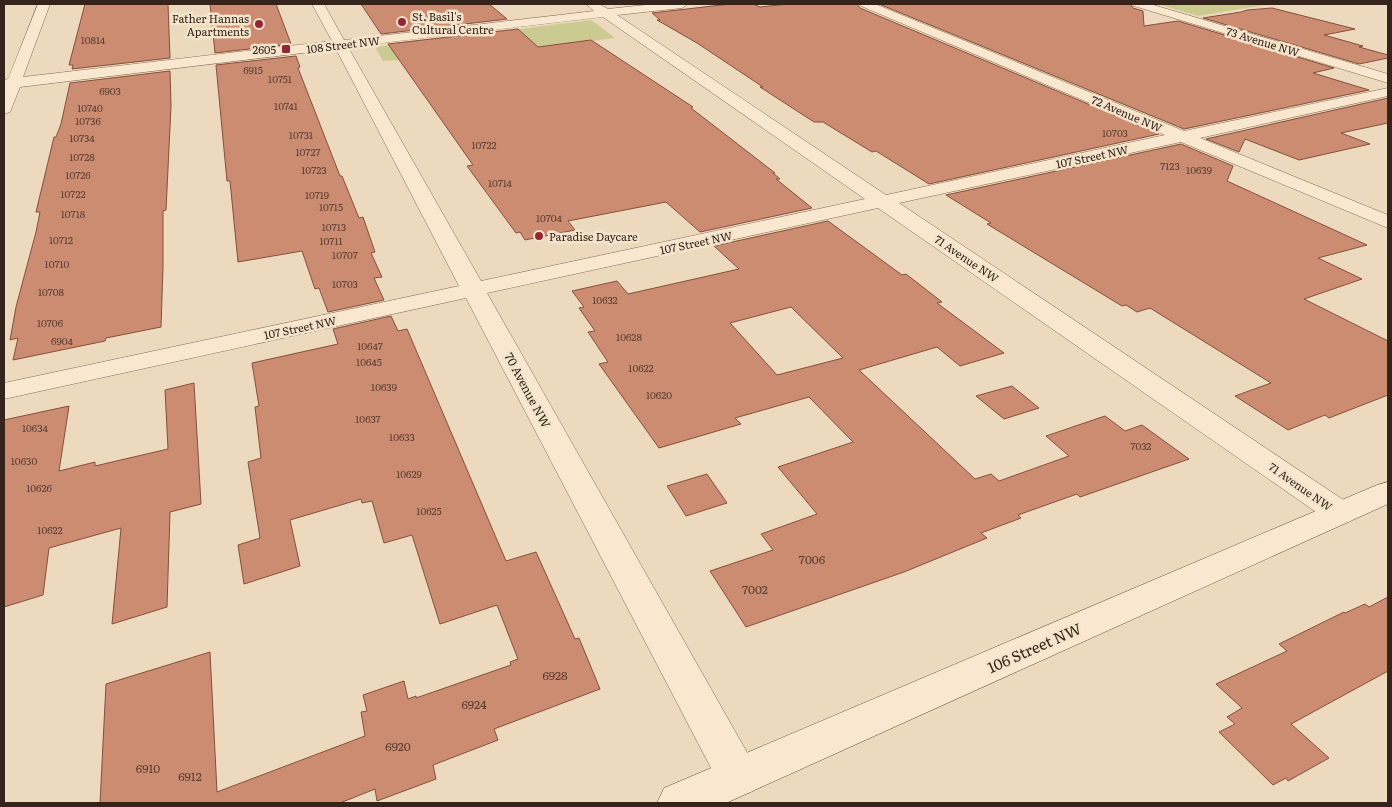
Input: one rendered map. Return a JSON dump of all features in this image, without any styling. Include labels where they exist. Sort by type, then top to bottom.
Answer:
[{"type":"street","points":[[4,109],[9,84],[44,4]]},
{"type":"street","name":"70 Avenue NW","points":[[318,4],[738,777]]},
{"type":"street","name":"108 Street NW","points":[[9,84],[340,44],[599,8],[682,4]]},
{"type":"street","name":"72 Avenue NW","points":[[865,4],[1388,222]]},
{"type":"street","name":"73 Avenue NW","points":[[1138,4],[1388,79]]},
{"type":"street","name":"71 Avenue NW","points":[[599,8],[885,201],[1340,513]]},
{"type":"street","name":"107 Street NW","points":[[4,391],[1388,92]]},
{"type":"street","name":"106 Street NW","points":[[679,803],[1388,492]]},
{"type":"green space","points":[[1158,4],[1271,4],[1198,16]]},
{"type":"green space","points":[[591,20],[615,38],[497,53],[383,61],[375,47]]},
{"type":"building","points":[[85,4],[168,4],[170,58],[72,69],[73,65],[69,65]]},
{"type":"building","points":[[210,4],[276,4],[291,44],[215,53]]},
{"type":"building","name":"St. Basil's Cultural Centre","points":[[361,4],[489,4],[507,19],[381,34]]},
{"type":"building","points":[[730,4],[753,4],[760,7],[788,4],[857,4],[860,8],[1159,134],[929,184],[876,151],[872,152],[823,122],[814,122],[697,43],[657,20],[660,20],[652,13]]},
{"type":"building","points":[[879,4],[1130,4],[1133,8],[1143,11],[1144,26],[1178,21],[1334,68],[1313,73],[1369,90],[1184,129]]},
{"type":"building","points":[[1272,8],[1355,29],[1324,35],[1363,46],[1359,47],[1388,55],[1388,58],[1359,64],[1203,18],[1247,10]]},
{"type":"building","points":[[518,29],[538,47],[591,40],[693,107],[691,108],[775,173],[773,173],[780,179],[776,179],[812,208],[700,232],[666,202],[568,221],[575,230],[525,240],[520,232],[516,233],[467,166],[473,165],[388,44]]},
{"type":"building","points":[[296,56],[300,67],[298,68],[340,176],[342,176],[359,218],[363,217],[375,252],[371,253],[382,277],[374,278],[384,300],[328,312],[319,288],[315,289],[302,251],[238,262],[230,181],[227,181],[216,65]]},
{"type":"building","points":[[170,71],[171,106],[166,210],[163,211],[161,327],[13,360],[18,338],[10,340],[16,307],[36,232],[40,212],[36,212],[54,137],[56,137],[61,124],[70,83]]},
{"type":"building","points":[[1388,98],[1388,123],[1341,133],[1370,144],[1299,160],[1245,139],[1239,152],[1206,139]]},
{"type":"building","points":[[1181,144],[1233,166],[1227,181],[1367,245],[1318,258],[1362,279],[1304,299],[1388,341],[1388,395],[1329,418],[1325,415],[1288,430],[1235,396],[1271,383],[1150,308],[1137,312],[1126,305],[1122,306],[987,224],[991,223],[946,195]]},
{"type":"building","points":[[828,221],[902,275],[906,274],[942,302],[937,303],[1004,353],[960,366],[937,347],[859,370],[975,479],[991,474],[999,481],[1069,456],[1046,436],[1105,416],[1125,431],[1142,425],[1189,459],[1080,497],[1077,494],[1018,515],[1021,518],[981,533],[987,538],[904,572],[746,627],[710,571],[773,550],[761,534],[817,514],[778,467],[853,442],[809,397],[735,418],[741,424],[659,448],[599,364],[608,362],[588,332],[595,331],[579,308],[584,307],[572,291],[617,281],[628,294],[739,269],[714,246]],"holes":[[[791,307],[843,358],[777,375],[730,323]]]},
{"type":"building","points":[[391,316],[398,331],[407,329],[506,561],[536,552],[575,639],[579,638],[600,689],[494,729],[498,740],[433,765],[436,779],[377,801],[375,789],[340,803],[100,803],[106,684],[210,652],[217,792],[365,736],[361,712],[367,711],[363,695],[404,681],[408,699],[416,696],[416,698],[511,665],[510,662],[518,659],[497,605],[440,624],[412,535],[384,543],[372,501],[362,503],[361,499],[290,520],[300,566],[244,584],[238,545],[260,538],[248,462],[261,458],[255,407],[259,406],[252,363],[338,344],[333,329]]},
{"type":"building","points":[[194,383],[201,504],[170,512],[167,607],[112,624],[121,528],[49,548],[43,595],[4,607],[4,420],[69,406],[59,471],[95,462],[95,466],[168,449],[165,390]]},
{"type":"building","points":[[1012,386],[1039,408],[1004,419],[976,396]]},
{"type":"building","points":[[707,474],[727,503],[686,516],[667,486]]},
{"type":"building","points":[[1388,597],[1388,671],[1291,724],[1329,758],[1288,781],[1286,778],[1273,785],[1219,732],[1235,724],[1227,717],[1242,708],[1216,684],[1287,651],[1279,644],[1344,612],[1365,604],[1369,607]]},
{"type":"place","name":"St. Basil's Cultural Centre","points":[[402,22]]},
{"type":"place","name":"Father Hannas Apartments","points":[[259,24]]},
{"type":"place","name":"2605","points":[[286,49]]},
{"type":"place","name":"Paradise Daycare","points":[[539,236]]}]
